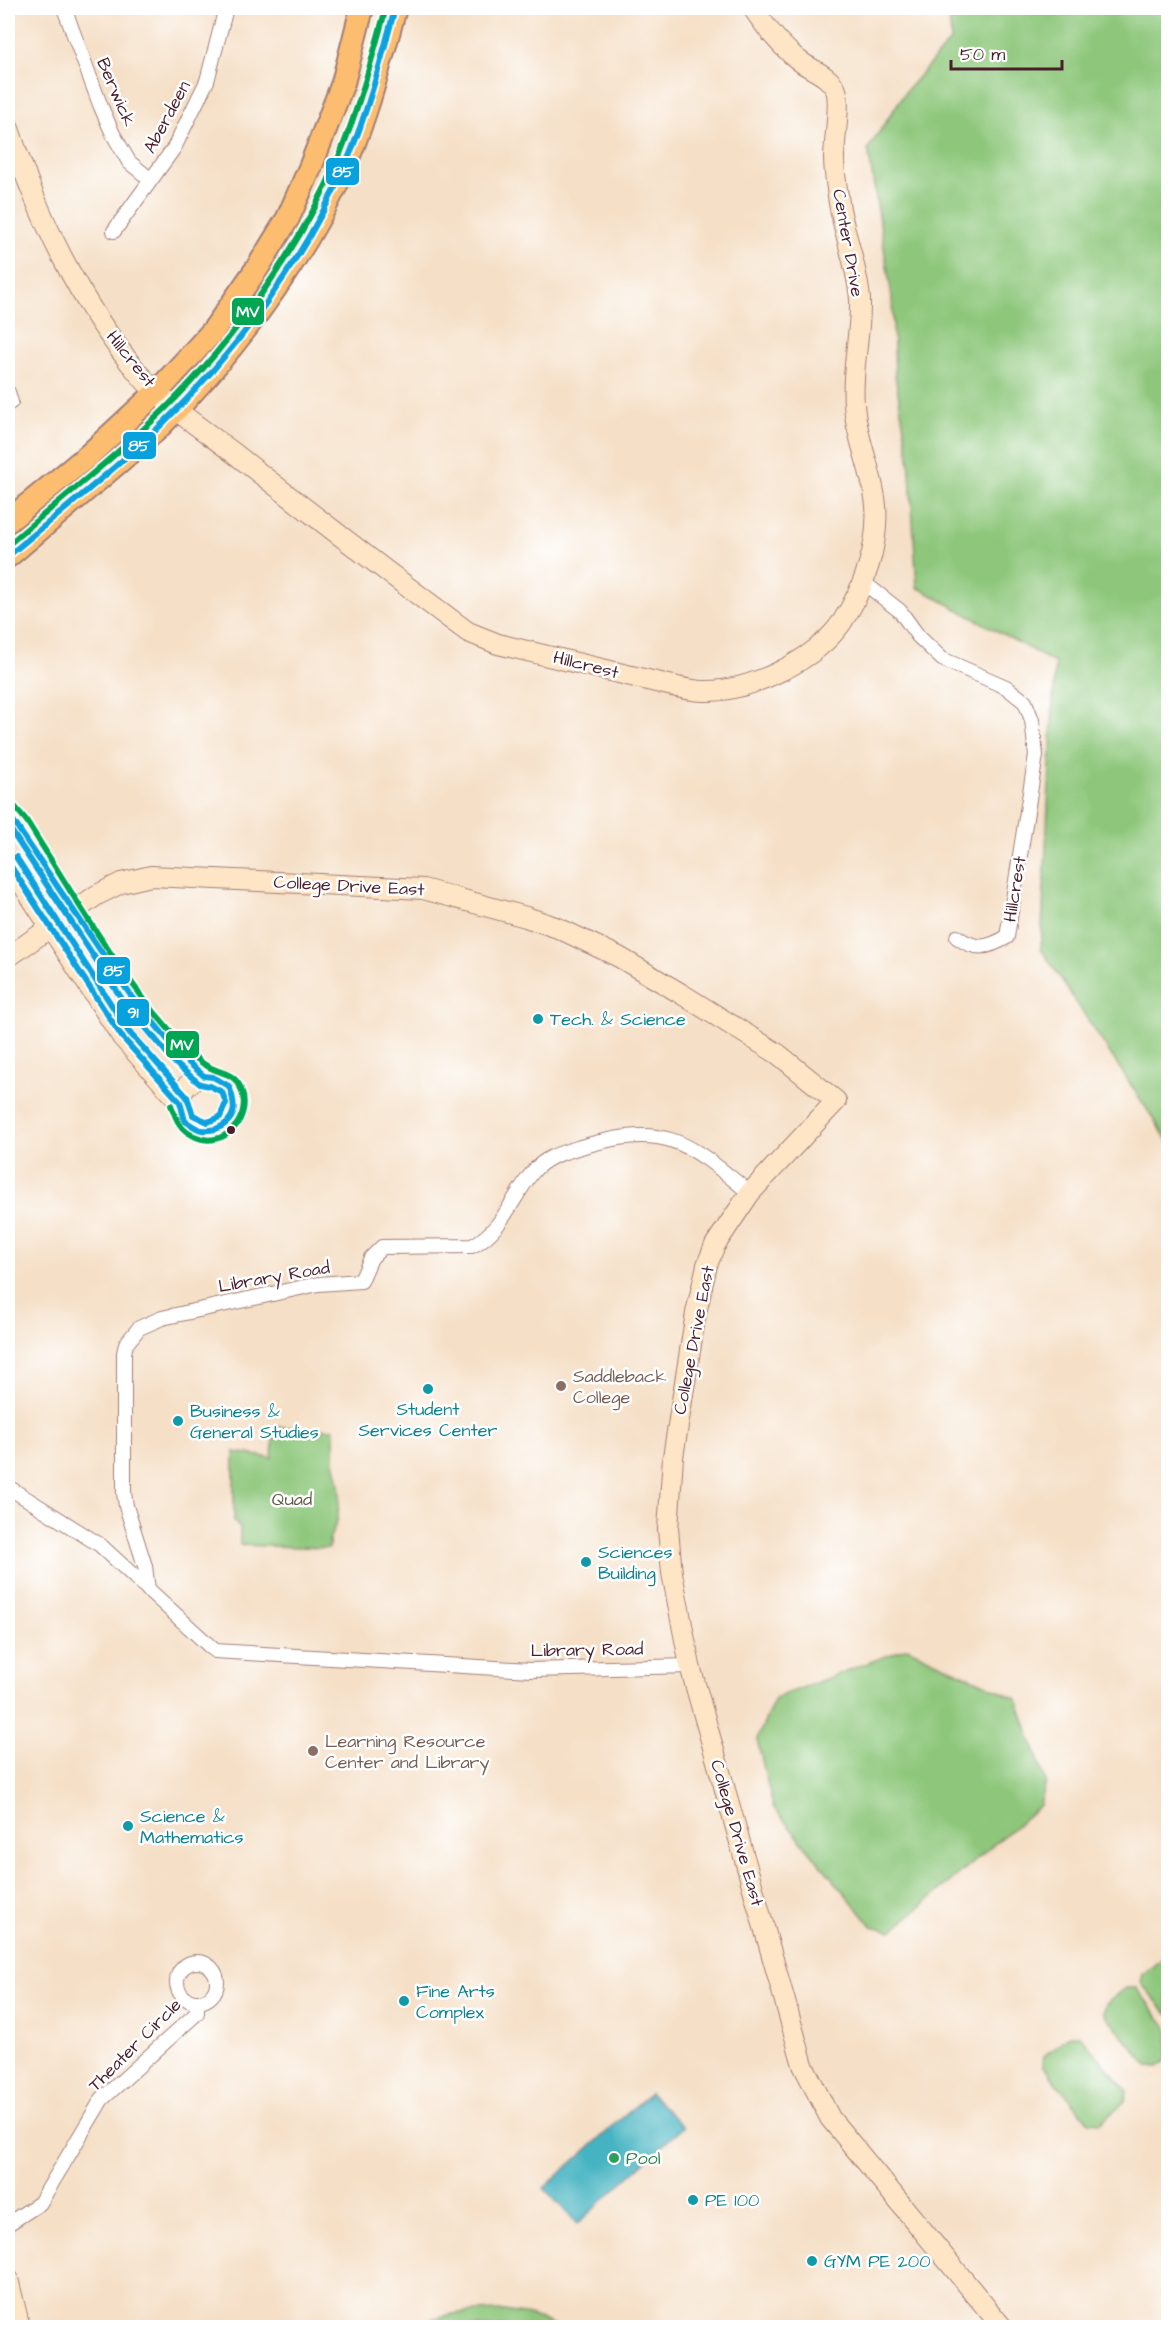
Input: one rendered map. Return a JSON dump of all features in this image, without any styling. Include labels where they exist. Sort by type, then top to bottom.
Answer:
[{"type":"main road","points":[[8,521],[90,454],[157,392],[213,331],[258,267],[288,218],[343,83],[362,8]]},
{"type":"main road","points":[[8,556],[156,430],[238,340],[304,244],[337,183],[371,95],[395,8]]},
{"type":"street","name":"Berwick","points":[[64,8],[113,134],[129,162],[151,180]]},
{"type":"street","name":"Aberdeen","points":[[114,231],[174,148],[207,81],[226,8]]},
{"type":"street","name":"Center Drive","points":[[753,8],[773,37],[800,62],[823,75],[836,90],[838,106],[835,172],[839,203],[860,298],[859,330],[852,384],[855,419],[868,464],[876,507],[873,552],[862,582]]},
{"type":"street","name":"Hillcrest","points":[[8,126],[40,215],[78,288],[139,374],[177,409],[468,632],[498,644],[677,687],[705,691],[762,680],[791,666],[817,647],[841,623],[862,582],[900,611],[918,636],[942,659],[1006,687],[1025,702],[1032,720],[1036,755],[1007,937],[988,947],[966,944],[957,937]]},
{"type":"street","points":[[8,813],[129,993],[182,1057],[204,1076],[222,1080],[233,1093],[234,1110],[225,1125],[209,1131],[192,1127],[185,1120],[180,1102],[122,1037],[8,862]]},
{"type":"street","name":"College Drive East","points":[[74,912],[97,895],[121,883],[151,876],[423,889],[558,928],[619,957],[778,1054],[836,1101],[750,1193],[715,1245],[707,1265],[696,1313],[673,1457],[668,1529],[672,1573],[690,1666],[796,2047],[810,2082],[830,2118],[1004,2328]]},
{"type":"street","points":[[8,957],[74,912]]},
{"type":"street","points":[[180,1102],[185,1088],[197,1078],[204,1076]]},
{"type":"street","name":"Library Road","points":[[148,1590],[145,1566],[124,1493],[124,1353],[126,1344],[139,1328],[162,1318],[318,1284],[356,1283],[365,1276],[371,1258],[382,1247],[472,1246],[484,1240],[502,1220],[532,1173],[542,1162],[566,1151],[612,1138],[633,1135],[673,1139],[701,1153],[750,1193]]},
{"type":"street","name":"Library Road","points":[[8,1487],[100,1545],[215,1651],[531,1670],[690,1666]]},
{"type":"street","name":"Theater Circle","points":[[8,2224],[40,2204],[102,2099],[196,2013],[197,2002]]},
{"type":"street","points":[[8,2279],[20,2328]]},
{"type":"street","points":[[8,2323],[11,2328]]},
{"type":"green space","points":[[949,8],[1168,8],[1168,1141],[1041,949],[1055,663],[917,587],[909,457],[895,375],[892,297],[868,149],[906,91],[951,40]]},
{"type":"green space","name":"Quad","points":[[274,1427],[334,1429],[334,1461],[340,1496],[337,1521],[329,1540],[329,1548],[240,1545],[240,1528],[234,1522],[234,1452],[272,1458]]},
{"type":"green space","points":[[907,1648],[1017,1699],[1046,1782],[1040,1805],[892,1931],[872,1926],[773,1807],[757,1739],[775,1698]]},
{"type":"green space","points":[[1163,1958],[1168,1958],[1168,2015],[1141,1983],[1143,1974]]},
{"type":"green space","points":[[1126,1988],[1136,1988],[1168,2028],[1168,2059],[1158,2067],[1148,2066],[1104,2013],[1106,2004]]},
{"type":"green space","points":[[1070,2035],[1080,2035],[1127,2091],[1125,2102],[1100,2123],[1089,2122],[1042,2065],[1043,2057]]},
{"type":"green space","points":[[504,2311],[530,2315],[558,2327],[416,2327],[447,2315]]},
{"type":"water","name":"Pool","points":[[650,2093],[683,2127],[577,2224],[544,2188]]},
{"type":"transit line","name":"MV","points":[[8,545],[115,455],[177,397],[231,335],[257,300],[302,230],[338,159],[358,103],[386,8]]},
{"type":"transit line","name":"85","points":[[8,556],[103,478],[157,429],[213,370],[264,306],[309,236],[346,164],[367,107],[395,8]]},
{"type":"transit line","name":"MV","points":[[15,807],[26,820],[100,937],[140,994],[196,1058],[235,1080],[244,1100],[243,1110],[233,1129],[216,1139],[205,1139],[185,1131],[171,1105]]},
{"type":"transit line","name":"85","points":[[8,813],[129,993],[182,1057],[204,1076],[213,1077],[229,1086],[234,1106],[232,1116],[228,1121],[216,1129],[206,1130],[198,1129],[185,1121],[180,1102],[122,1037],[8,862]]},
{"type":"transit line","name":"91","points":[[8,826],[122,999],[176,1064],[200,1084],[222,1092],[226,1103],[220,1117],[208,1122],[193,1115],[187,1097],[129,1032],[16,857]]},
{"type":"place","name":"Tech. & Science","points":[[538,1019]]},
{"type":"place","name":"Saddleback College","points":[[561,1386]]},
{"type":"place","name":"Student Services Center","points":[[428,1389]]},
{"type":"place","name":"Business & General Studies","points":[[178,1421]]},
{"type":"place","name":"Sciences Building","points":[[586,1562]]},
{"type":"place","name":"Learning Resource Center and Library","points":[[313,1751]]},
{"type":"place","name":"Science & Mathematics","points":[[128,1826]]},
{"type":"place","name":"Fine Arts Complex","points":[[404,2001]]},
{"type":"place","name":"Pool","points":[[614,2158]]},
{"type":"place","name":"PE 100","points":[[693,2200]]},
{"type":"place","name":"GYM PE 200","points":[[812,2261]]}]
